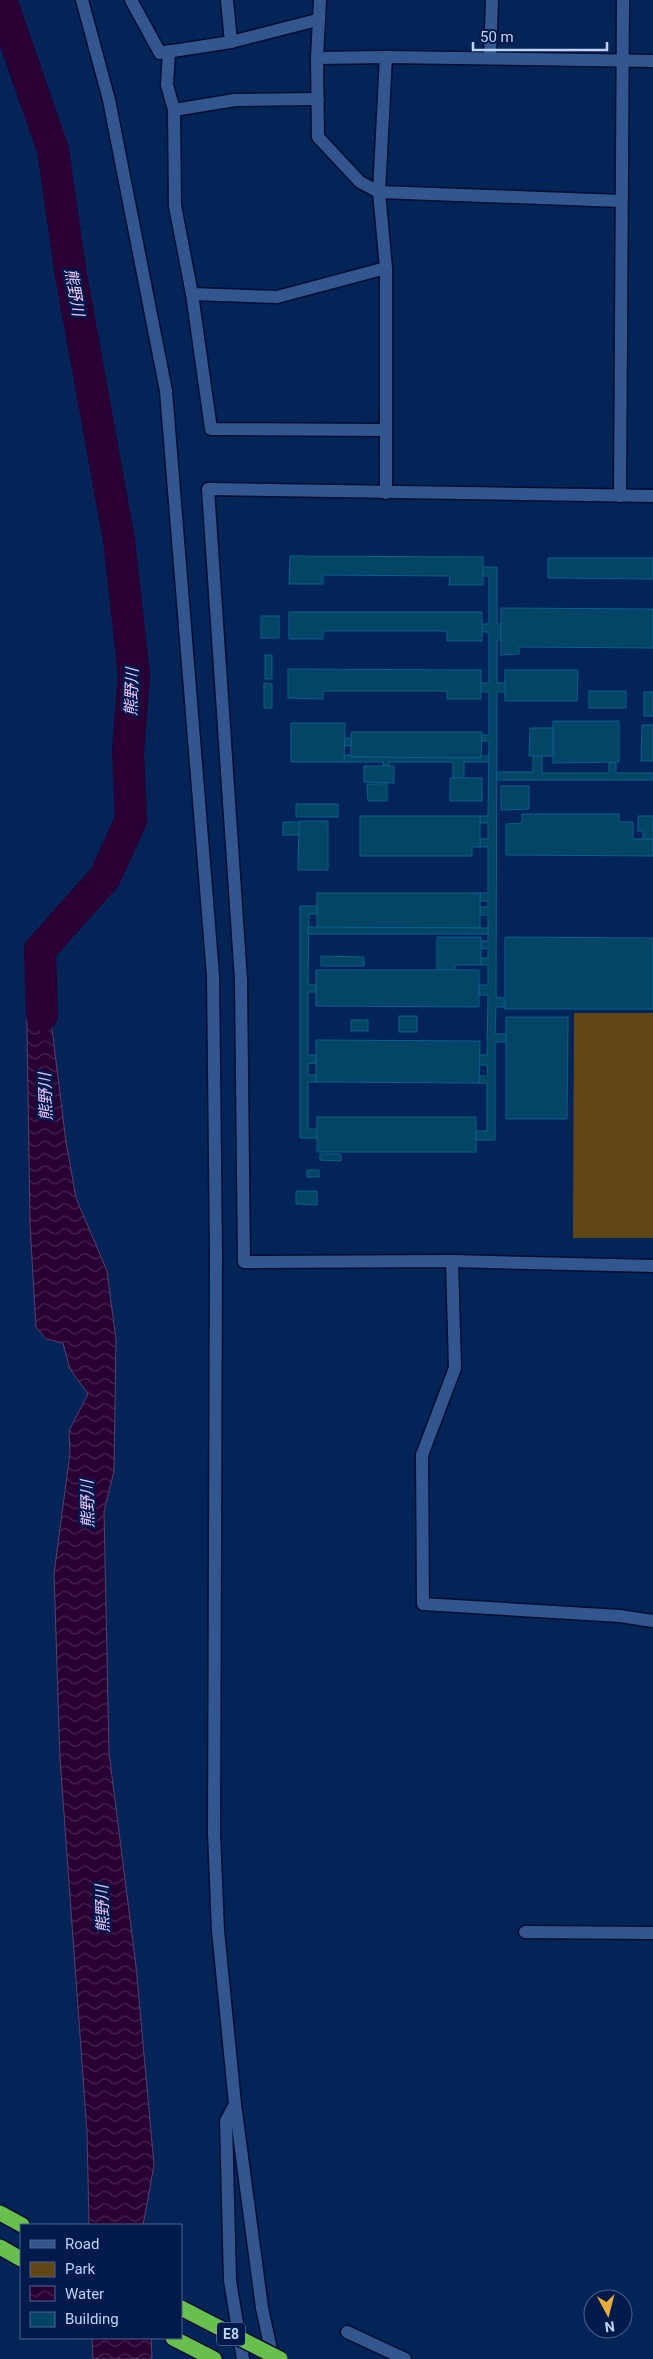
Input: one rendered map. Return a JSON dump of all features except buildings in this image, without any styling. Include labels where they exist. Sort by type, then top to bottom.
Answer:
[{"type":"highway","points":[[0,2213],[20,2224]]},
{"type":"highway","points":[[0,2247],[20,2258]]},
{"type":"highway","name":"E8","points":[[182,2309],[280,2359]]},
{"type":"highway","name":"E8","points":[[175,2339],[214,2359]]},
{"type":"street","points":[[82,0],[109,100],[166,391],[213,975],[216,1254],[214,1833],[218,1930],[235,2104],[262,2308],[273,2359]]},
{"type":"street","points":[[131,0],[160,52],[231,42],[317,20]]},
{"type":"street","points":[[227,0],[231,42]]},
{"type":"street","points":[[320,0],[317,20],[318,137],[360,182],[379,192],[621,201]]},
{"type":"street","points":[[490,58],[492,0]]},
{"type":"street","points":[[620,496],[623,0]]},
{"type":"street","points":[[169,51],[167,84],[174,110],[175,206],[192,294],[211,429],[386,430]]},
{"type":"street","points":[[386,57],[379,192],[386,268],[386,493]]},
{"type":"street","points":[[317,58],[623,59],[653,61]]},
{"type":"street","points":[[174,110],[235,100],[318,99]]},
{"type":"street","points":[[192,294],[277,297],[386,268]]},
{"type":"street","points":[[653,496],[208,489],[241,980],[244,1262],[452,1262],[653,1266]]},
{"type":"street","points":[[452,1262],[455,1368],[422,1456],[422,1604],[620,1616],[653,1622]]},
{"type":"street","points":[[525,1932],[653,1933]]},
{"type":"street","points":[[235,2104],[226,2121],[230,2280],[243,2359]]},
{"type":"street","points":[[347,2332],[406,2359]]},
{"type":"green space","points":[[574,1013],[653,1013],[653,1238],[573,1238]]},
{"type":"water","points":[[26,962],[45,972],[66,1142],[76,1198],[107,1271],[116,1340],[114,1471],[104,1511],[109,1753],[136,1966],[154,2165],[143,2224],[89,2224],[87,2132],[60,1758],[54,1574],[70,1453],[69,1431],[88,1394],[70,1369],[63,1343],[46,1339],[36,1327],[30,1224]]},
{"type":"water","points":[[92,2339],[151,2339],[152,2359],[93,2359]]},
{"type":"waterway","name":"熊野川","points":[[1,0],[53,150],[71,275],[119,540],[134,675],[128,752],[131,820],[105,877],[40,950],[42,1015]]}]
